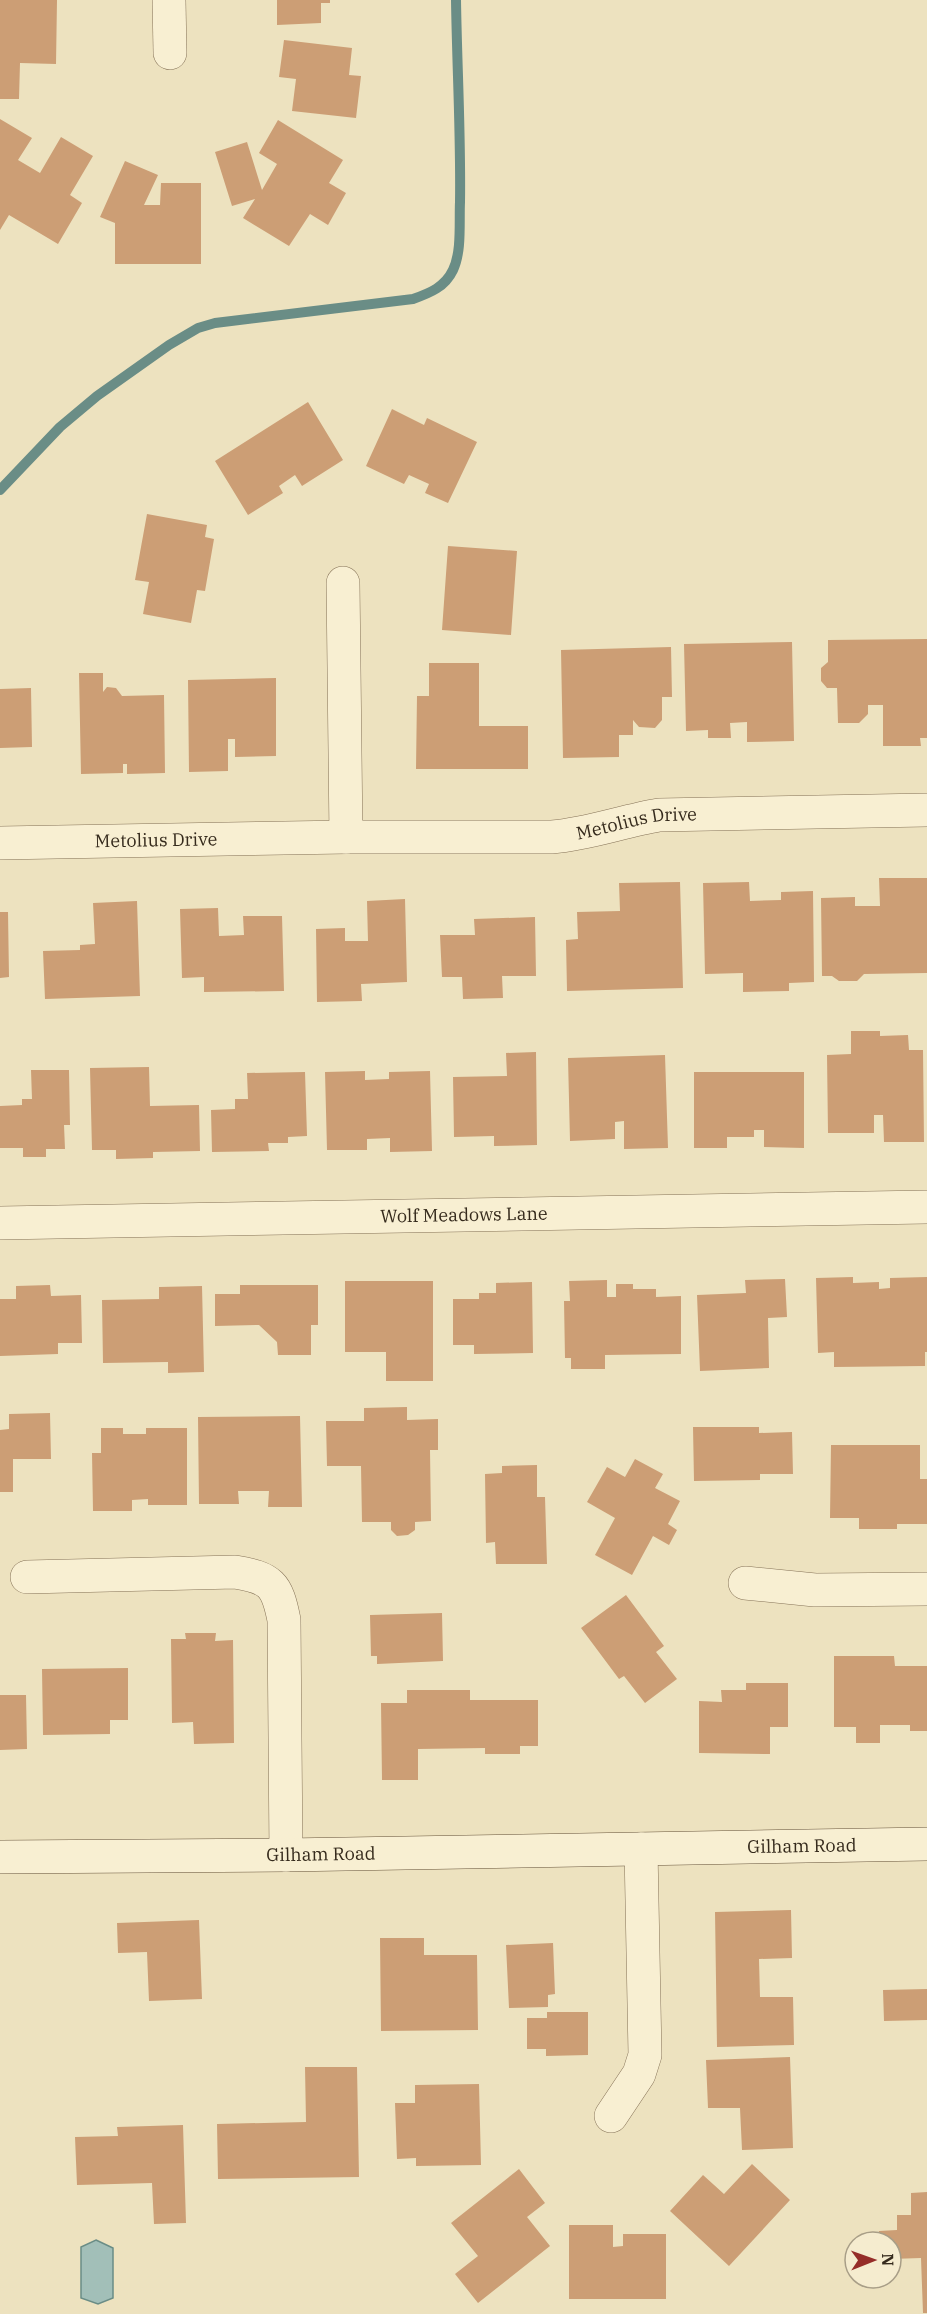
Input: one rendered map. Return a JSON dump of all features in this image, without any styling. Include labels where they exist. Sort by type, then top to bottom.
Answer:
[{"type":"street","points":[[169,0],[170,53]]},
{"type":"street","points":[[343,583],[346,837]]},
{"type":"street","name":"Metolius Drive","points":[[0,843],[346,837],[552,837],[585,833],[636,819],[684,813],[927,810]]},
{"type":"street","name":"Wolf Meadows Lane","points":[[0,1222],[927,1208]]},
{"type":"street","points":[[27,1577],[235,1572],[256,1576],[270,1583],[280,1597],[284,1620],[286,1855]]},
{"type":"street","points":[[745,1583],[815,1590],[927,1589]]},
{"type":"street","name":"Gilham Road","points":[[0,1857],[286,1855],[927,1844]]},
{"type":"street","points":[[610,2116],[639,2074],[645,2055],[641,1849]]},
{"type":"water","points":[[96,2240],[113,2248],[113,2298],[98,2304],[81,2298],[81,2247]]},
{"type":"building","points":[[0,0],[57,0],[56,64],[20,63],[19,99],[0,99]]},
{"type":"building","points":[[277,0],[330,0],[330,3],[321,3],[321,23],[277,25]]},
{"type":"building","points":[[284,40],[352,48],[349,75],[361,76],[356,118],[292,111],[296,79],[279,77]]},
{"type":"building","points":[[0,119],[32,138],[18,160],[40,173],[61,137],[93,156],[70,195],[82,203],[58,244],[9,215],[0,230]]},
{"type":"building","points":[[278,120],[343,160],[329,183],[346,193],[328,225],[310,214],[289,246],[243,218],[255,199],[232,206],[215,152],[247,142],[262,190],[277,164],[259,153]]},
{"type":"building","points":[[125,161],[158,175],[144,205],[160,205],[161,183],[201,183],[201,264],[115,264],[115,223],[100,217]]},
{"type":"building","points":[[308,402],[343,460],[302,486],[295,475],[279,486],[283,493],[248,515],[215,461]]},
{"type":"building","points":[[392,409],[424,425],[427,418],[477,442],[448,503],[425,493],[429,484],[409,475],[404,484],[366,466]]},
{"type":"building","points":[[147,514],[207,525],[205,537],[214,539],[205,591],[197,590],[191,623],[143,614],[149,582],[135,580]]},
{"type":"building","points":[[448,546],[517,551],[511,635],[442,630]]},
{"type":"building","points":[[927,639],[927,738],[920,738],[921,746],[883,746],[883,705],[868,705],[868,714],[859,723],[838,723],[837,688],[827,688],[821,681],[821,668],[828,662],[828,640]]},
{"type":"building","points":[[792,642],[794,741],[747,742],[747,722],[730,723],[731,738],[708,738],[708,730],[686,731],[684,644]]},
{"type":"building","points":[[671,647],[672,697],[662,697],[662,720],[655,728],[639,727],[633,720],[633,735],[619,735],[619,757],[563,758],[561,650]]},
{"type":"building","points":[[429,663],[479,663],[479,726],[528,726],[528,769],[416,769],[417,696],[429,696]]},
{"type":"building","points":[[79,673],[103,673],[103,692],[107,687],[116,688],[122,696],[164,695],[165,773],[127,774],[127,764],[123,764],[123,773],[81,774]]},
{"type":"building","points":[[276,678],[276,756],[235,757],[235,739],[228,739],[228,771],[189,772],[188,680]]},
{"type":"building","points":[[31,688],[32,747],[0,748],[0,689]]},
{"type":"building","points":[[879,878],[927,878],[927,973],[864,974],[857,981],[839,981],[832,976],[822,976],[821,898],[855,897],[855,906],[880,906]]},
{"type":"building","points":[[680,882],[683,988],[567,991],[566,940],[578,939],[577,912],[620,911],[619,883]]},
{"type":"building","points":[[749,882],[750,901],[781,900],[781,892],[813,891],[814,982],[789,983],[789,991],[743,992],[743,973],[705,974],[703,883]]},
{"type":"building","points":[[405,899],[407,982],[361,984],[362,1001],[317,1002],[316,929],[345,928],[345,941],[368,941],[367,901]]},
{"type":"building","points":[[137,901],[140,996],[45,999],[43,951],[80,950],[80,945],[95,944],[93,903]]},
{"type":"building","points":[[218,908],[219,936],[244,935],[243,916],[282,916],[284,991],[204,992],[204,977],[182,978],[180,909]]},
{"type":"building","points":[[0,912],[8,912],[9,977],[0,978]]},
{"type":"building","points":[[535,917],[536,976],[502,976],[503,998],[463,999],[462,977],[442,977],[440,935],[475,935],[474,919]]},
{"type":"building","points":[[851,1031],[880,1031],[880,1036],[908,1035],[909,1050],[923,1050],[924,1142],[884,1142],[883,1115],[874,1115],[874,1133],[828,1133],[827,1055],[851,1054]]},
{"type":"building","points":[[536,1052],[537,1145],[494,1146],[494,1136],[454,1137],[453,1077],[507,1076],[506,1053]]},
{"type":"building","points":[[665,1055],[668,1148],[624,1149],[624,1121],[615,1122],[615,1139],[570,1141],[568,1058]]},
{"type":"building","points":[[149,1067],[150,1106],[199,1105],[200,1151],[153,1152],[153,1158],[116,1159],[116,1150],[92,1150],[90,1068]]},
{"type":"building","points":[[31,1070],[69,1070],[70,1125],[64,1125],[65,1149],[46,1149],[46,1157],[23,1157],[23,1148],[0,1148],[0,1106],[22,1105],[22,1099],[32,1099]]},
{"type":"building","points":[[365,1071],[365,1080],[389,1079],[389,1072],[430,1071],[432,1151],[390,1152],[390,1138],[367,1139],[367,1150],[327,1150],[325,1072]]},
{"type":"building","points":[[305,1072],[307,1136],[288,1137],[288,1143],[268,1143],[269,1151],[212,1152],[211,1110],[235,1109],[235,1099],[248,1099],[247,1073]]},
{"type":"building","points":[[694,1072],[804,1072],[804,1148],[764,1147],[764,1130],[754,1130],[754,1137],[727,1137],[727,1148],[694,1148]]},
{"type":"building","points":[[853,1277],[853,1283],[879,1282],[879,1289],[890,1288],[890,1278],[927,1277],[925,1366],[834,1367],[834,1352],[818,1353],[816,1278]]},
{"type":"building","points":[[785,1279],[787,1317],[768,1318],[769,1368],[700,1371],[697,1295],[746,1293],[745,1280]]},
{"type":"building","points":[[607,1280],[607,1297],[616,1297],[616,1284],[633,1284],[633,1289],[656,1289],[656,1297],[681,1296],[681,1354],[605,1355],[605,1369],[571,1369],[571,1358],[565,1358],[564,1301],[570,1301],[569,1281]]},
{"type":"building","points":[[345,1281],[433,1281],[433,1381],[386,1381],[386,1352],[345,1352]]},
{"type":"building","points":[[532,1282],[533,1353],[474,1354],[474,1345],[453,1345],[453,1299],[479,1299],[479,1293],[496,1293],[496,1283]]},
{"type":"building","points":[[50,1285],[51,1296],[81,1295],[82,1343],[58,1343],[58,1354],[0,1356],[0,1299],[16,1299],[16,1286]]},
{"type":"building","points":[[240,1285],[318,1285],[318,1325],[311,1325],[311,1355],[278,1355],[277,1342],[259,1325],[215,1326],[215,1294],[240,1294]]},
{"type":"building","points":[[202,1286],[204,1372],[168,1373],[168,1362],[103,1363],[102,1300],[159,1299],[159,1287]]},
{"type":"building","points":[[407,1407],[407,1420],[438,1419],[438,1450],[430,1450],[431,1521],[415,1522],[415,1530],[408,1535],[397,1536],[391,1530],[391,1522],[362,1522],[361,1466],[327,1466],[326,1421],[364,1421],[364,1408]]},
{"type":"building","points":[[50,1413],[51,1459],[13,1459],[13,1492],[0,1492],[0,1430],[9,1429],[9,1414]]},
{"type":"building","points":[[300,1416],[302,1507],[268,1507],[269,1491],[238,1491],[239,1504],[199,1504],[198,1417]]},
{"type":"building","points":[[693,1427],[759,1427],[759,1433],[792,1432],[793,1474],[760,1474],[760,1480],[694,1481]]},
{"type":"building","points":[[101,1428],[123,1428],[123,1434],[146,1434],[146,1428],[187,1428],[187,1505],[148,1505],[148,1499],[132,1500],[132,1511],[93,1511],[92,1453],[101,1453]]},
{"type":"building","points":[[831,1445],[920,1445],[920,1479],[927,1479],[927,1524],[897,1524],[897,1529],[859,1529],[859,1518],[830,1518]]},
{"type":"building","points":[[635,1459],[663,1474],[655,1488],[680,1501],[668,1524],[677,1530],[669,1545],[653,1536],[632,1575],[595,1555],[615,1518],[587,1502],[607,1467],[625,1477]]},
{"type":"building","points":[[537,1465],[537,1497],[545,1497],[547,1564],[496,1564],[495,1542],[486,1543],[485,1474],[502,1473],[502,1466]]},
{"type":"building","points":[[626,1595],[664,1646],[656,1652],[677,1679],[645,1703],[624,1676],[619,1679],[581,1628]]},
{"type":"building","points":[[442,1613],[443,1661],[377,1664],[377,1656],[371,1656],[370,1615]]},
{"type":"building","points":[[185,1633],[216,1633],[215,1641],[233,1640],[234,1743],[194,1744],[193,1722],[172,1723],[171,1639],[186,1639]]},
{"type":"building","points":[[834,1656],[894,1656],[895,1666],[927,1666],[927,1731],[910,1731],[910,1725],[880,1725],[880,1743],[856,1743],[856,1727],[834,1727]]},
{"type":"building","points":[[128,1668],[128,1720],[110,1720],[110,1734],[43,1735],[42,1669]]},
{"type":"building","points":[[746,1683],[788,1683],[788,1727],[770,1727],[770,1754],[699,1753],[699,1701],[722,1702],[721,1690],[746,1690]]},
{"type":"building","points":[[407,1690],[470,1690],[470,1700],[538,1700],[538,1746],[520,1746],[520,1754],[485,1754],[485,1748],[418,1749],[418,1780],[382,1780],[381,1703],[407,1703]]},
{"type":"building","points":[[0,1695],[26,1695],[27,1749],[0,1750]]},
{"type":"building","points":[[791,1910],[792,1958],[759,1959],[760,1997],[793,1997],[794,2045],[717,2047],[715,1912]]},
{"type":"building","points":[[199,1920],[202,1999],[149,2001],[147,1952],[118,1953],[117,1923]]},
{"type":"building","points":[[380,1938],[424,1938],[424,1955],[477,1955],[478,2030],[381,2031]]},
{"type":"building","points":[[553,1943],[555,1994],[548,1995],[548,2007],[509,2008],[506,1945]]},
{"type":"building","points":[[927,1989],[927,2020],[884,2021],[883,1990]]},
{"type":"building","points":[[547,2012],[588,2012],[588,2055],[546,2056],[546,2049],[527,2049],[527,2018],[547,2018]]},
{"type":"building","points":[[790,2057],[793,2148],[742,2150],[740,2108],[708,2108],[706,2060]]},
{"type":"building","points":[[305,2067],[357,2067],[359,2177],[218,2179],[217,2124],[306,2122]]},
{"type":"building","points":[[479,2084],[481,2165],[416,2166],[416,2158],[397,2159],[395,2103],[415,2103],[415,2085]]},
{"type":"building","points":[[183,2125],[186,2223],[154,2224],[152,2183],[77,2185],[75,2137],[118,2136],[117,2127]]},
{"type":"building","points":[[752,2164],[790,2200],[729,2266],[670,2211],[703,2175],[724,2194]]},
{"type":"building","points":[[519,2169],[545,2203],[527,2217],[550,2246],[478,2303],[455,2274],[478,2256],[451,2223]]},
{"type":"building","points":[[927,2192],[927,2313],[923,2313],[921,2258],[903,2259],[903,2230],[897,2230],[897,2215],[911,2215],[911,2193]]},
{"type":"building","points":[[569,2225],[613,2225],[613,2247],[623,2246],[623,2234],[666,2234],[666,2299],[569,2299]]},
{"type":"waterway","points":[[0,490],[60,427],[97,396],[169,345],[198,328],[215,323],[413,299],[431,292],[446,281],[456,262],[460,237],[456,0]]}]
